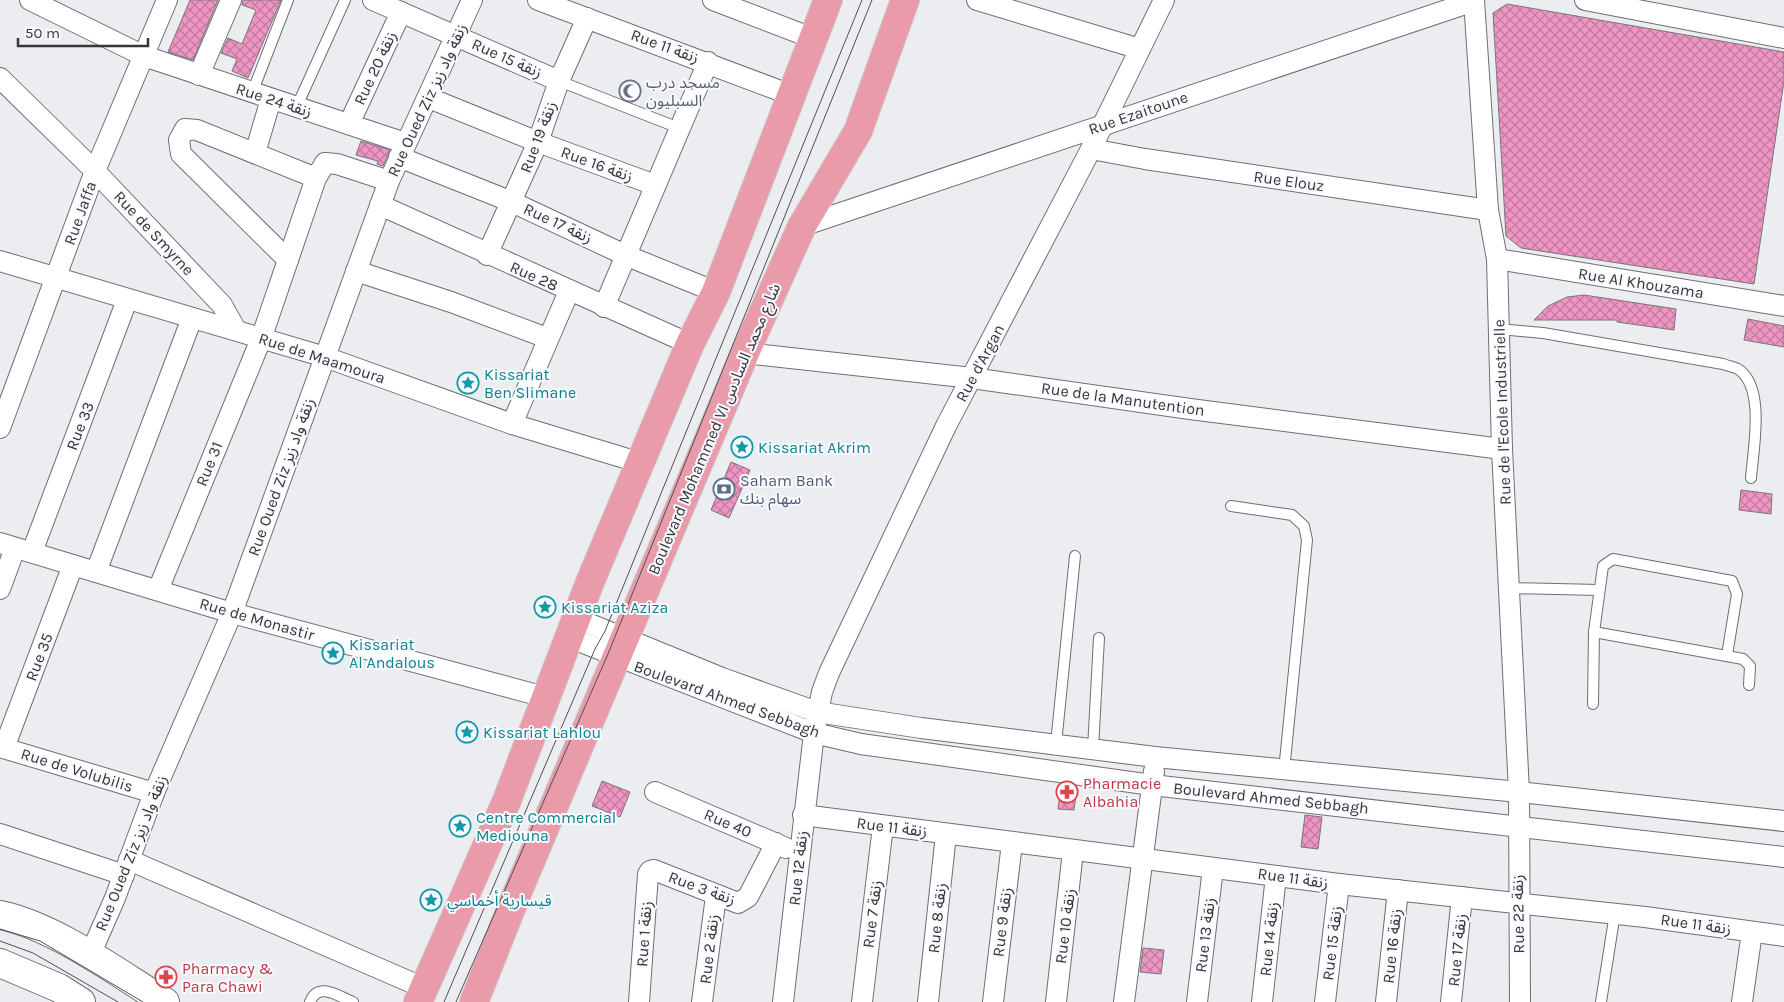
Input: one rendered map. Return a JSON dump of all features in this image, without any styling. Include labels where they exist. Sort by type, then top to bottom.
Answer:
[{"type":"main road","points":[[421,995],[507,800],[544,697],[572,627],[690,344],[716,292],[828,0]]},
{"type":"main road","name":"Boulevard Mohammed VI شارع محمد السادس","points":[[474,1002],[518,891],[745,353],[802,226],[858,131],[905,0]]},
{"type":"main road","points":[[0,915],[39,929],[90,955],[165,1002]]},
{"type":"main road","points":[[0,963],[64,997]]},
{"type":"street","points":[[30,0],[144,56]]},
{"type":"street","points":[[199,75],[231,0]]},
{"type":"street","name":"Rue 15 زنقة","points":[[373,0],[559,81]]},
{"type":"street","name":"Rue Oued Ziz زنقة واد زيز","points":[[90,955],[154,794],[232,613],[389,180],[429,98],[472,0]]},
{"type":"street","name":"Rue 11 زنقة","points":[[538,0],[708,62],[791,95]]},
{"type":"street","points":[[977,0],[1140,49]]},
{"type":"street","name":"Rue d'Argan","points":[[814,733],[817,712],[829,672],[946,426],[1091,149],[1164,0]]},
{"type":"street","points":[[1586,0],[1784,38]]},
{"type":"street","name":"Rue Jaffa","points":[[0,428],[95,171],[144,56],[163,1]]},
{"type":"street","name":"Rue Ezaitoune","points":[[802,226],[1474,1]]},
{"type":"street","name":"Rue de l'Ecole Industrielle","points":[[1474,1],[1488,210],[1497,259],[1502,449],[1518,792],[1517,825]]},
{"type":"street","points":[[725,2],[812,38]]},
{"type":"street","name":"Rue 20 زنقة","points":[[349,124],[401,12]]},
{"type":"street","name":"Rue 19 زنقة","points":[[487,255],[538,142],[559,81],[587,18]]},
{"type":"street","name":"Rue 24 زنقة","points":[[144,56],[349,124],[402,150]]},
{"type":"street","points":[[604,306],[708,62]]},
{"type":"street","name":"Rue de Smyrne","points":[[0,78],[95,171],[222,305],[236,330]]},
{"type":"street","name":"Rue 16 زنقة","points":[[429,98],[538,142],[655,184]]},
{"type":"street","points":[[256,153],[271,99]]},
{"type":"street","points":[[288,260],[181,154],[179,140],[186,129],[191,128],[256,153],[321,170],[337,164],[389,180]]},
{"type":"street","name":"Rue Elouz","points":[[1091,149],[1154,161],[1488,210]]},
{"type":"street","name":"Rue 17 زنقة","points":[[402,150],[625,255],[716,292]]},
{"type":"street","name":"Rue 31","points":[[158,590],[261,339],[321,170]]},
{"type":"street","name":"Rue 28","points":[[380,205],[487,255],[690,344]]},
{"type":"street","name":"Rue Al Khouzama","points":[[1497,259],[1784,306]]},
{"type":"street","name":"Rue de Maamoura","points":[[0,261],[326,358],[512,424],[641,463]]},
{"type":"street","points":[[356,271],[451,302],[547,338]]},
{"type":"street","points":[[512,424],[547,338],[569,291]]},
{"type":"street","name":"Rue 33","points":[[0,589],[16,548],[127,300]]},
{"type":"street","points":[[96,572],[192,318]]},
{"type":"street","name":"Rue de la Manutention","points":[[745,353],[972,378],[1181,408],[1502,449]]},
{"type":"street","name":"Rue de Monastir","points":[[16,548],[232,613],[544,697]]},
{"type":"street","name":"Rue 35","points":[[2,747],[74,565]]},
{"type":"street","name":"Boulevard Ahmed Sebbagh","points":[[572,627],[621,649],[719,687],[814,733],[861,744],[1152,784],[1784,857]]},
{"type":"street","name":"Boulevard Ahmed Sebbagh","points":[[719,687],[817,712],[920,728],[1284,771],[1518,792],[1784,821]]},
{"type":"street","name":"Rue 12 زنقة","points":[[783,1002],[803,815],[814,733]]},
{"type":"street","name":"Rue de Volubilis","points":[[2,747],[154,794]]},
{"type":"street","points":[[1090,776],[1093,749]]},
{"type":"street","points":[[1124,1002],[1155,757]]},
{"type":"street","points":[[1281,798],[1284,771]]},
{"type":"street","name":"Rue 40","points":[[655,792],[800,854]]},
{"type":"street","name":"Rue 11 زنقة","points":[[803,815],[1339,884],[1615,913],[1784,936]]},
{"type":"street","name":"Rue 22 زنقة","points":[[1517,825],[1520,1002]]},
{"type":"street","name":"Rue 7 زنقة","points":[[862,1002],[883,826]]},
{"type":"street","points":[[0,834],[126,867],[421,995]]},
{"type":"street","name":"Rue 8 زنقة","points":[[928,1002],[946,834]]},
{"type":"street","name":"Rue 3 زنقة","points":[[654,870],[716,896],[738,903],[748,897],[776,843]]},
{"type":"street","name":"Rue 9 زنقة","points":[[993,1002],[1012,843]]},
{"type":"street","name":"Rue 10 زنقة","points":[[1056,1002],[1073,851]]},
{"type":"street","name":"Rue 13 زنقة","points":[[1197,1002],[1213,868]]},
{"type":"street","name":"Rue 1 زنقة","points":[[639,1002],[648,874],[654,870]]},
{"type":"street","name":"Rue 14 زنقة","points":[[1262,1002],[1276,876]]},
{"type":"street","name":"Rue 15 زنقة","points":[[1325,1002],[1339,884]]},
{"type":"street","name":"Rue 16 زنقة","points":[[1386,1002],[1398,890]]},
{"type":"street","name":"Rue 2 زنقة","points":[[702,1002],[716,896]]},
{"type":"street","name":"Rue 17 زنقة","points":[[1451,1002],[1462,897]]},
{"type":"street","points":[[1742,1002],[1752,932]]},
{"type":"lane","points":[[252,93],[288,0]]},
{"type":"lane","points":[[297,106],[346,0]]},
{"type":"lane","points":[[559,81],[679,128]]},
{"type":"lane","points":[[1499,329],[1581,340],[1723,364],[1738,369],[1751,385],[1756,399],[1751,478]]},
{"type":"lane","points":[[1231,506],[1292,515],[1304,526],[1307,540],[1284,771]]},
{"type":"lane","points":[[1056,744],[1075,556]]},
{"type":"lane","points":[[1593,704],[1594,632],[1599,590],[1604,566],[1612,559],[1732,581],[1737,594],[1727,655]]},
{"type":"lane","points":[[1508,588],[1599,590]]},
{"type":"lane","points":[[1594,632],[1742,659],[1750,666],[1749,685]]},
{"type":"lane","points":[[1093,749],[1099,638]]},
{"type":"lane","points":[[1602,1002],[1615,913]]},
{"type":"lane","points":[[310,1002],[312,996],[319,991],[326,990],[352,1002]]},
{"type":"building","points":[[190,0],[218,0],[193,60],[168,52]]},
{"type":"building","points":[[243,0],[281,0],[248,78],[232,71],[237,59],[221,53],[228,38],[242,44],[256,10],[242,5]]},
{"type":"building","points":[[1507,4],[1784,52],[1784,81],[1754,284],[1521,248],[1506,236],[1493,13]]},
{"type":"building","points":[[361,141],[390,150],[383,166],[377,164],[378,161],[356,155]]},
{"type":"building","points":[[1584,295],[1676,309],[1674,330],[1617,322],[1617,320],[1534,320],[1548,306],[1567,297]]},
{"type":"building","points":[[1748,319],[1784,326],[1784,347],[1744,340]]},
{"type":"building","points":[[731,462],[750,470],[729,518],[711,510]]},
{"type":"building","points":[[1741,490],[1772,494],[1771,514],[1739,510]]},
{"type":"building","points":[[602,781],[630,792],[620,817],[592,806]]},
{"type":"building","points":[[1061,787],[1077,788],[1074,810],[1058,809]]},
{"type":"building","points":[[1305,815],[1322,817],[1318,849],[1301,847]]},
{"type":"building","points":[[1143,948],[1164,950],[1161,974],[1140,972]]},
{"type":"tram line","points":[[444,1002],[595,649],[605,631],[862,0]]},
{"type":"tram line","points":[[456,1002],[608,654],[872,0]]},
{"type":"tram line","points":[[0,929],[40,941],[143,1002]]},
{"type":"tram line","points":[[0,941],[33,953],[118,1002]]},
{"type":"place","name":"مسجد درب السبليون","points":[[630,91]]},
{"type":"place","name":"Kissariat Ben Slimane","points":[[468,383]]},
{"type":"place","name":"Kissariat Akrim","points":[[742,447]]},
{"type":"place","name":"Saham Bank سهام بنك","points":[[724,489]]},
{"type":"place","name":"Kissariat Aziza","points":[[545,607]]},
{"type":"place","name":"Kissariat Al Andalous","points":[[333,653]]},
{"type":"place","name":"Kissariat Lahlou","points":[[467,732]]},
{"type":"place","name":"Pharmacie Albahia","points":[[1067,792]]},
{"type":"place","name":"Centre Commercial Mediouna","points":[[460,826]]},
{"type":"place","name":"قيسارية أخماسي","points":[[431,900]]},
{"type":"place","name":"Pharmacy & Para Chawi","points":[[166,977]]}]
